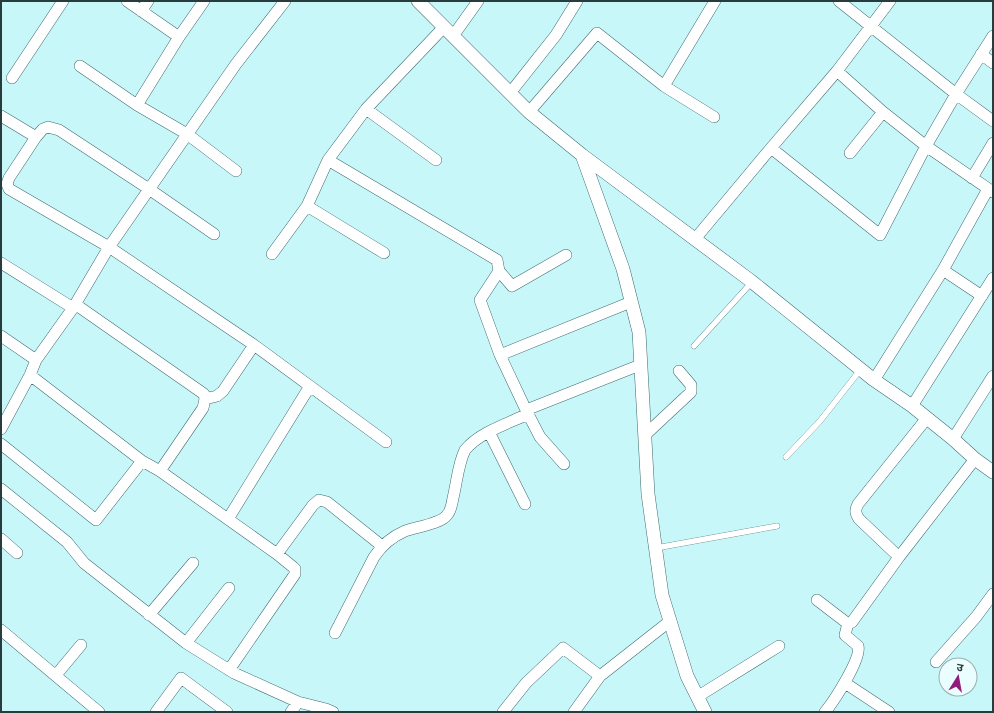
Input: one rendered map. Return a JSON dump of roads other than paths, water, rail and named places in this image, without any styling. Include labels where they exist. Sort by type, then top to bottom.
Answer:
[{"type":"street","points":[[12,78],[63,1]]},
{"type":"street","points":[[127,1],[180,37]]},
{"type":"street","points":[[141,10],[148,1]]},
{"type":"street","points":[[137,105],[204,1]]},
{"type":"street","points":[[1,429],[30,375],[36,360],[74,306],[109,247],[236,64],[285,1]]},
{"type":"street","points":[[418,1],[529,112],[582,155],[752,282],[874,380],[912,406],[975,459],[993,472]]},
{"type":"street","points":[[272,254],[308,206],[328,160],[366,109],[478,1]]},
{"type":"street","points":[[510,93],[556,35],[577,1]]},
{"type":"street","points":[[664,86],[715,1]]},
{"type":"street","points":[[839,1],[956,94],[993,121]]},
{"type":"street","points":[[695,239],[837,71],[890,1]]},
{"type":"street","points":[[529,112],[597,33],[664,86],[714,117]]},
{"type":"street","points":[[771,148],[880,235],[926,146],[956,94],[993,36]]},
{"type":"street","points":[[981,54],[993,63]]},
{"type":"street","points":[[80,66],[137,105],[187,134],[236,171]]},
{"type":"street","points":[[837,71],[883,112],[926,146],[990,190],[943,270],[874,380]]},
{"type":"street","points":[[366,109],[436,160]]},
{"type":"street","points":[[850,153],[883,112]]},
{"type":"street","points":[[1,116],[36,137]]},
{"type":"street","points":[[214,234],[149,189],[48,126],[36,137],[9,178],[7,184],[9,189],[109,247],[254,345],[386,442]]},
{"type":"street","points":[[972,178],[993,143]]},
{"type":"street","points":[[582,155],[622,269],[639,332],[648,494],[662,595],[687,676],[705,712]]},
{"type":"street","points":[[328,160],[497,260],[499,271],[512,286],[566,255]]},
{"type":"street","points":[[308,206],[384,253]]},
{"type":"street","points":[[1,263],[74,306],[204,394],[206,399],[203,408],[160,471]]},
{"type":"street","points":[[943,270],[982,296]]},
{"type":"street","points":[[499,271],[480,300],[500,355],[527,412],[540,437],[564,464]]},
{"type":"street","points":[[912,406],[993,278]]},
{"type":"street","points":[[500,355],[631,302]]},
{"type":"street","points":[[1,336],[36,360]]},
{"type":"street","points":[[206,399],[217,396],[224,391],[254,345]]},
{"type":"street","points":[[334,633],[374,557],[382,546],[390,539],[404,532],[437,522],[448,515],[465,450],[468,446],[489,432],[527,412],[640,365]]},
{"type":"street","points":[[645,435],[691,392],[691,385],[679,371]]},
{"type":"street","points":[[30,375],[142,461],[160,471],[277,554],[295,569],[295,574],[229,670]]},
{"type":"street","points":[[952,439],[993,376]]},
{"type":"street","points":[[228,519],[310,386]]},
{"type":"street","points":[[899,557],[859,519],[856,515],[855,509],[926,418]]},
{"type":"street","points":[[489,432],[525,504]]},
{"type":"street","points":[[1,444],[96,520],[142,461]]},
{"type":"street","points":[[825,712],[845,683],[859,650],[858,646],[845,635],[848,623],[852,622],[899,557],[975,459]]},
{"type":"street","points":[[1,489],[67,542],[84,562],[186,643],[234,673],[298,702],[333,712]]},
{"type":"street","points":[[277,554],[312,505],[319,500],[327,502],[382,546]]},
{"type":"street","points":[[1,539],[17,553]]},
{"type":"street","points":[[149,615],[193,563]]},
{"type":"street","points":[[186,643],[229,588]]},
{"type":"street","points":[[936,662],[976,617],[993,594]]},
{"type":"street","points":[[817,600],[848,623]]},
{"type":"street","points":[[574,712],[600,676],[670,621]]},
{"type":"street","points":[[1,630],[99,712]]},
{"type":"street","points":[[56,675],[81,645]]},
{"type":"street","points":[[697,697],[779,646]]},
{"type":"street","points":[[503,712],[526,683],[563,648],[600,676]]},
{"type":"street","points":[[156,712],[181,678],[227,712]]},
{"type":"street","points":[[845,683],[889,712]]},
{"type":"street","points":[[291,712],[298,702]]},
{"type":"lane","points":[[694,346],[752,282]]},
{"type":"lane","points":[[786,457],[820,421],[861,369]]},
{"type":"lane","points":[[656,548],[777,526]]}]
